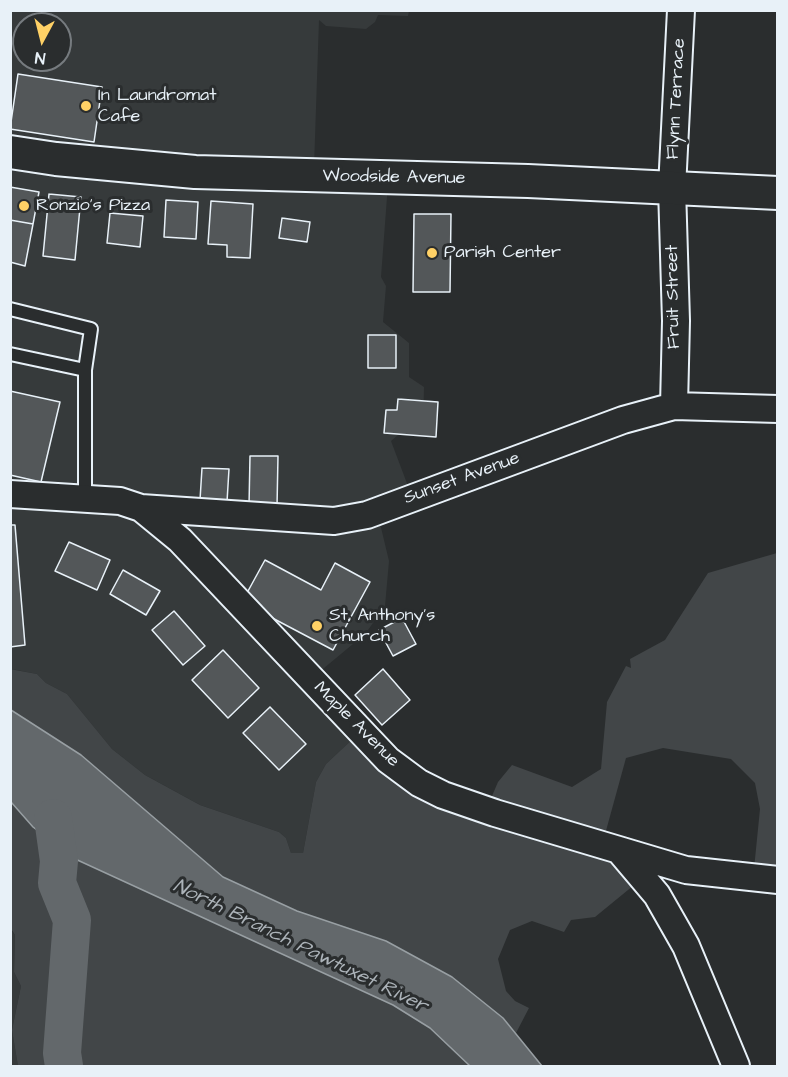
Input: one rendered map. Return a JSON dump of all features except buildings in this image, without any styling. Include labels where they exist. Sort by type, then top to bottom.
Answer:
[{"type":"street","name":"Flynn Terrace","points":[[672,188],[681,10]]},
{"type":"street","name":"Woodside Avenue","points":[[10,152],[56,159],[195,172],[528,181],[777,193]]},
{"type":"street","name":"Fruit Street","points":[[672,188],[676,321],[674,406]]},
{"type":"street","name":"Sunset Avenue","points":[[141,508],[334,521],[367,514],[623,420],[674,406],[777,409]]},
{"type":"street","name":"Maple Avenue","points":[[10,494],[120,501],[141,508],[180,540],[388,760],[419,783],[474,806],[686,870],[777,880]]},
{"type":"street","points":[[619,850],[657,895],[686,946],[736,1066]]},
{"type":"lane","points":[[10,309],[91,329],[86,370],[85,499]]},
{"type":"lane","points":[[10,354],[86,370]]},
{"type":"shaded area","points":[[10,11],[409,11],[408,16],[378,15],[375,22],[366,29],[326,26],[319,20],[314,167],[388,184],[381,277],[386,286],[383,322],[409,343],[409,377],[424,387],[423,432],[398,435],[391,441],[411,494],[378,515],[389,561],[385,606],[368,630],[357,634],[353,644],[312,678],[357,735],[326,764],[316,782],[303,853],[291,853],[286,838],[279,832],[200,805],[145,775],[112,749],[67,694],[46,683],[37,674],[11,669]]},
{"type":"shaded area","points":[[777,553],[777,881],[753,879],[760,809],[755,783],[731,759],[663,748],[626,758],[604,838],[639,881],[595,917],[571,920],[564,932],[532,921],[510,930],[498,959],[506,991],[515,1001],[529,1008],[516,1033],[503,1018],[297,911],[223,877],[81,755],[11,710],[10,669],[37,674],[46,683],[67,694],[112,749],[145,775],[200,805],[279,832],[286,838],[291,853],[303,853],[316,782],[326,764],[357,735],[486,810],[498,782],[512,765],[572,787],[601,769],[607,702],[626,666],[631,668],[630,659],[665,640],[708,573]]},
{"type":"shaded area","points":[[10,802],[33,827],[393,1005],[430,1028],[470,1066],[18,1066],[12,1030],[21,986],[14,972],[15,935],[11,929]]},
{"type":"shaded area","points":[[10,929],[15,935],[14,972],[21,986],[12,1030],[18,1066],[11,1066]]},
{"type":"water","name":"North Branch Pawtuxet River","points":[[11,710],[81,755],[223,877],[297,911],[386,941],[452,977],[503,1018],[542,1066],[470,1066],[430,1028],[393,1005],[73,858],[33,827],[11,802]]},
{"type":"waterway","points":[[53,818],[59,861],[57,883],[72,920],[62,1053],[64,1066]]},
{"type":"place","name":"In Laundromat Cafe","points":[[86,106]]},
{"type":"place","name":"Ronzio's Pizza","points":[[24,206]]},
{"type":"place","name":"Parish Center","points":[[432,253]]},
{"type":"place","name":"St. Anthony's Church","points":[[317,626]]}]
